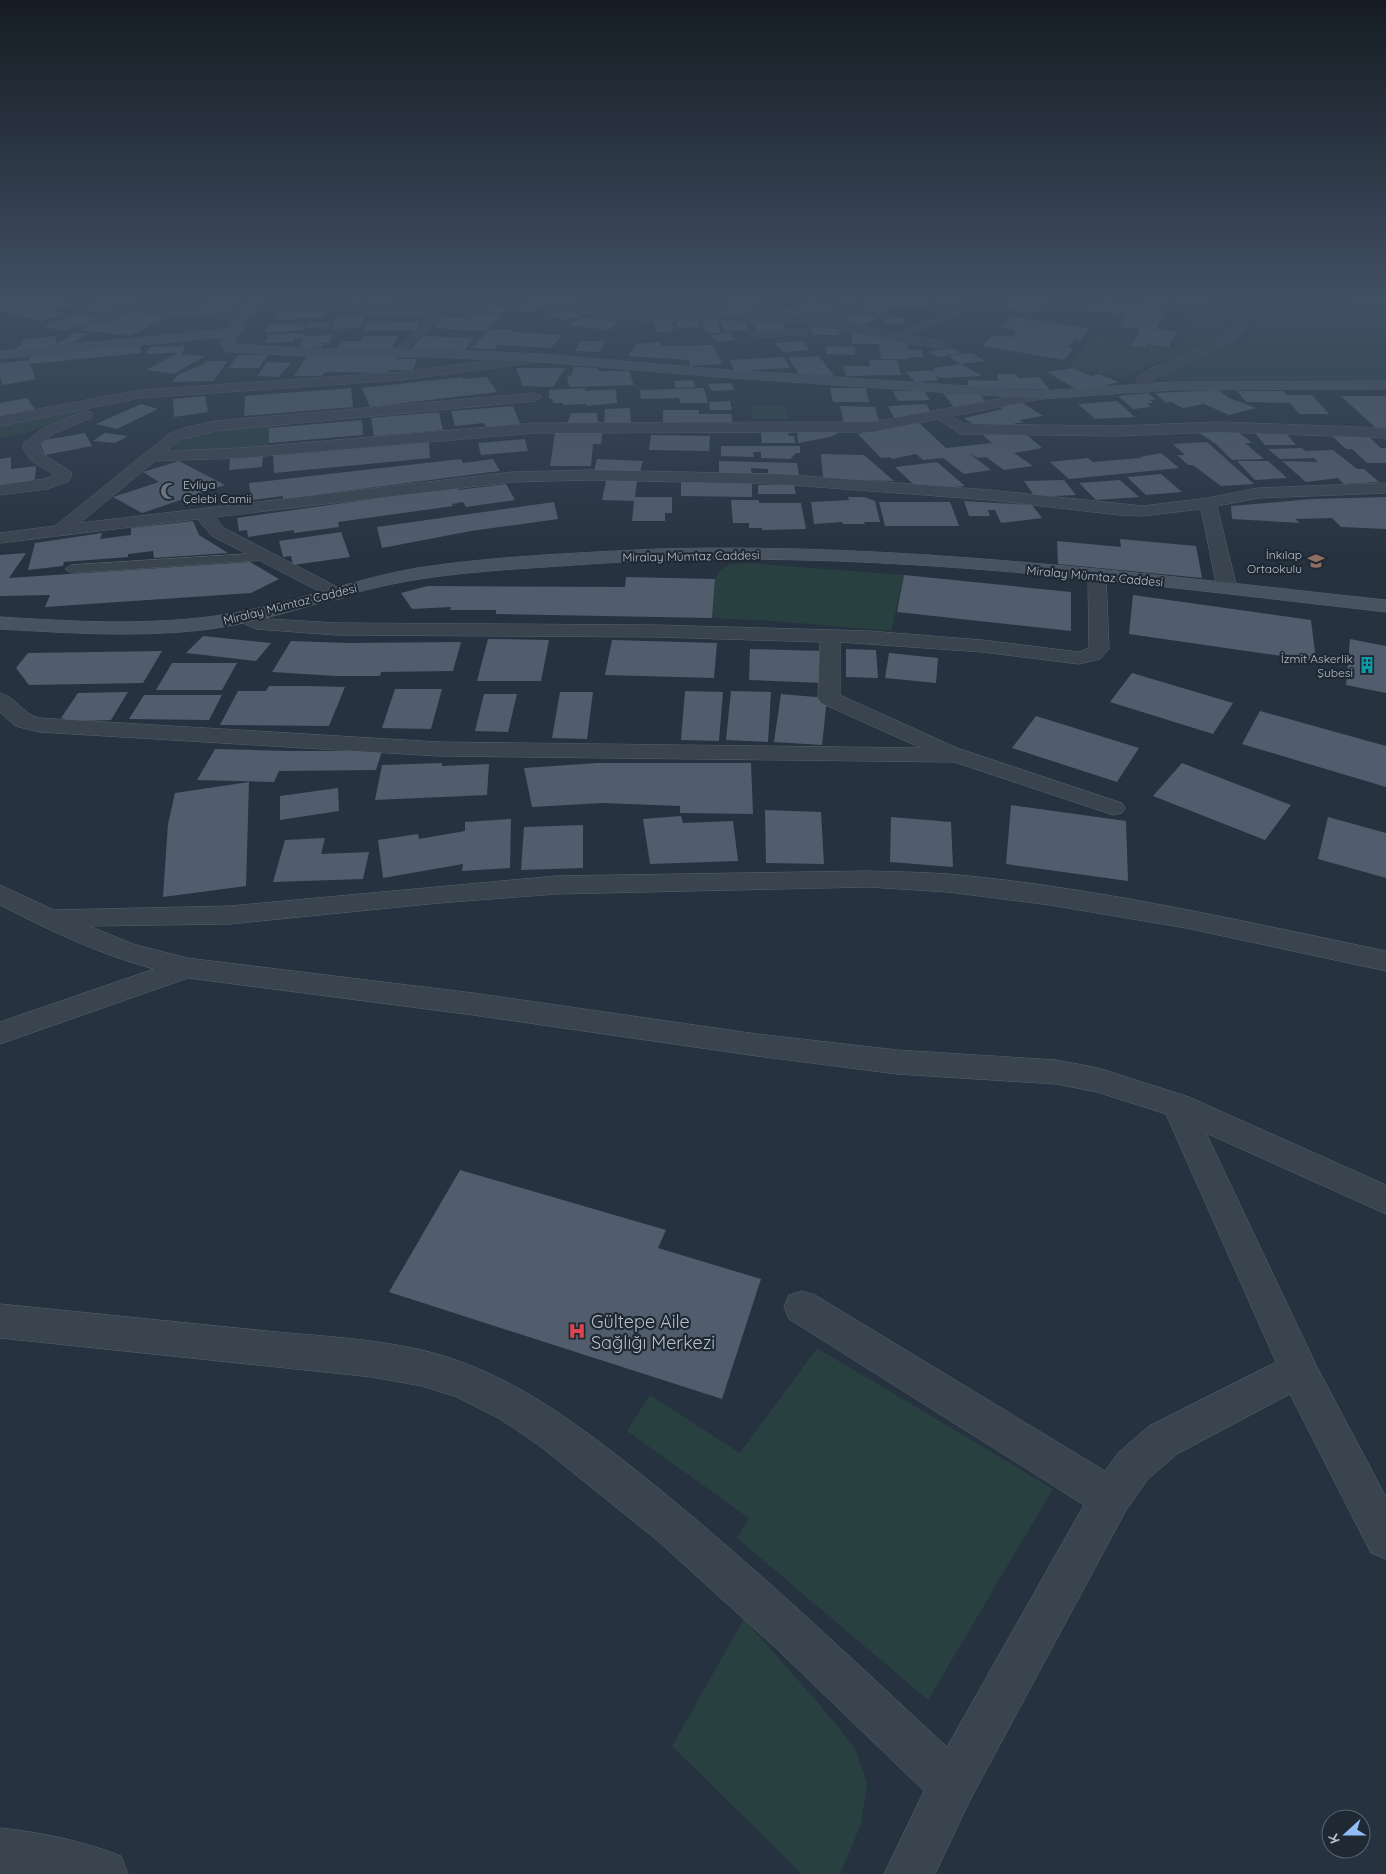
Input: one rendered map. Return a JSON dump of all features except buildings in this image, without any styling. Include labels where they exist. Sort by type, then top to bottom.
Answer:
[{"type":"main road","points":[[901,385],[1042,395],[1149,388],[1385,386]]},
{"type":"main road","name":"Miralay Mümtaz Caddesi","points":[[0,623],[81,627],[167,627],[245,618],[401,577],[478,567],[699,554],[831,556],[920,561],[1227,588],[1386,606]]},
{"type":"street","points":[[0,421],[65,406],[141,394],[264,385]]},
{"type":"street","points":[[0,490],[47,484],[63,478],[64,474],[37,457],[30,449],[32,444],[48,431],[141,394]]},
{"type":"street","points":[[149,456],[242,453],[535,428],[872,427],[942,416],[1042,395]]},
{"type":"street","points":[[61,530],[149,456],[179,434],[200,428],[535,396]]},
{"type":"street","points":[[942,416],[961,429],[1115,431],[1219,427],[1386,432]]},
{"type":"street","points":[[0,538],[486,479],[589,475],[778,479],[990,495],[1119,510],[1156,510],[1208,503],[1258,493],[1386,488]]},
{"type":"street","points":[[1208,503],[1227,588]]},
{"type":"street","points":[[202,514],[218,532],[336,594]]},
{"type":"street","points":[[245,618],[256,623],[269,625],[336,629],[657,631],[830,636],[914,640],[1068,658],[1090,657],[1096,654],[1099,649],[1097,576]]},
{"type":"street","points":[[830,636],[829,698],[956,755],[1113,808]]},
{"type":"street","points":[[0,700],[23,721],[39,725],[205,736],[438,749],[956,755]]},
{"type":"street","points":[[51,918],[134,919],[230,916],[440,894],[556,885],[868,879],[948,883],[1050,896],[1186,919],[1386,961]]},
{"type":"street","points":[[0,894],[91,939],[126,952],[187,968],[473,1004],[758,1045],[897,1062],[1056,1072],[1098,1080],[1178,1106],[1386,1200]]},
{"type":"street","points":[[0,1032],[187,968]]},
{"type":"street","points":[[1178,1106],[1299,1370],[1365,1503],[1386,1538]]},
{"type":"street","points":[[802,1307],[1111,1498]]},
{"type":"street","points":[[0,1320],[372,1359],[421,1369],[470,1384],[530,1417],[596,1464],[654,1511],[738,1582],[952,1785]]},
{"type":"street","points":[[909,1874],[952,1785],[1111,1498],[1133,1466],[1163,1440],[1299,1370]]},
{"type":"street","points":[[0,1852],[29,1856],[103,1874]]},
{"type":"lane","points":[[71,569],[263,557]]},
{"type":"green space","points":[[751,406],[785,406],[789,419],[753,419]]},
{"type":"green space","points":[[87,408],[83,412],[29,432],[0,438],[0,426]]},
{"type":"green space","points":[[270,424],[268,447],[189,451],[172,447],[179,441],[203,433]]},
{"type":"green space","points":[[747,563],[904,575],[891,631],[712,618],[715,579],[720,570],[730,565]]},
{"type":"green space","points":[[817,1348],[1053,1489],[928,1700],[737,1538],[749,1518],[627,1431],[650,1395],[740,1453]]},
{"type":"green space","points":[[744,1619],[820,1705],[855,1748],[867,1784],[861,1824],[840,1874],[802,1874],[672,1746]]},
{"type":"place","name":"Evliya Çelebi Camii","points":[[169,491]]},
{"type":"place","name":"İnkılap Ortaokulu","points":[[1316,561]]},
{"type":"place","name":"İzmit Askerlik Şubesi","points":[[1367,665]]},
{"type":"place","name":"Gültepe Aile Sağlığı Merkezi","points":[[577,1331]]}]
